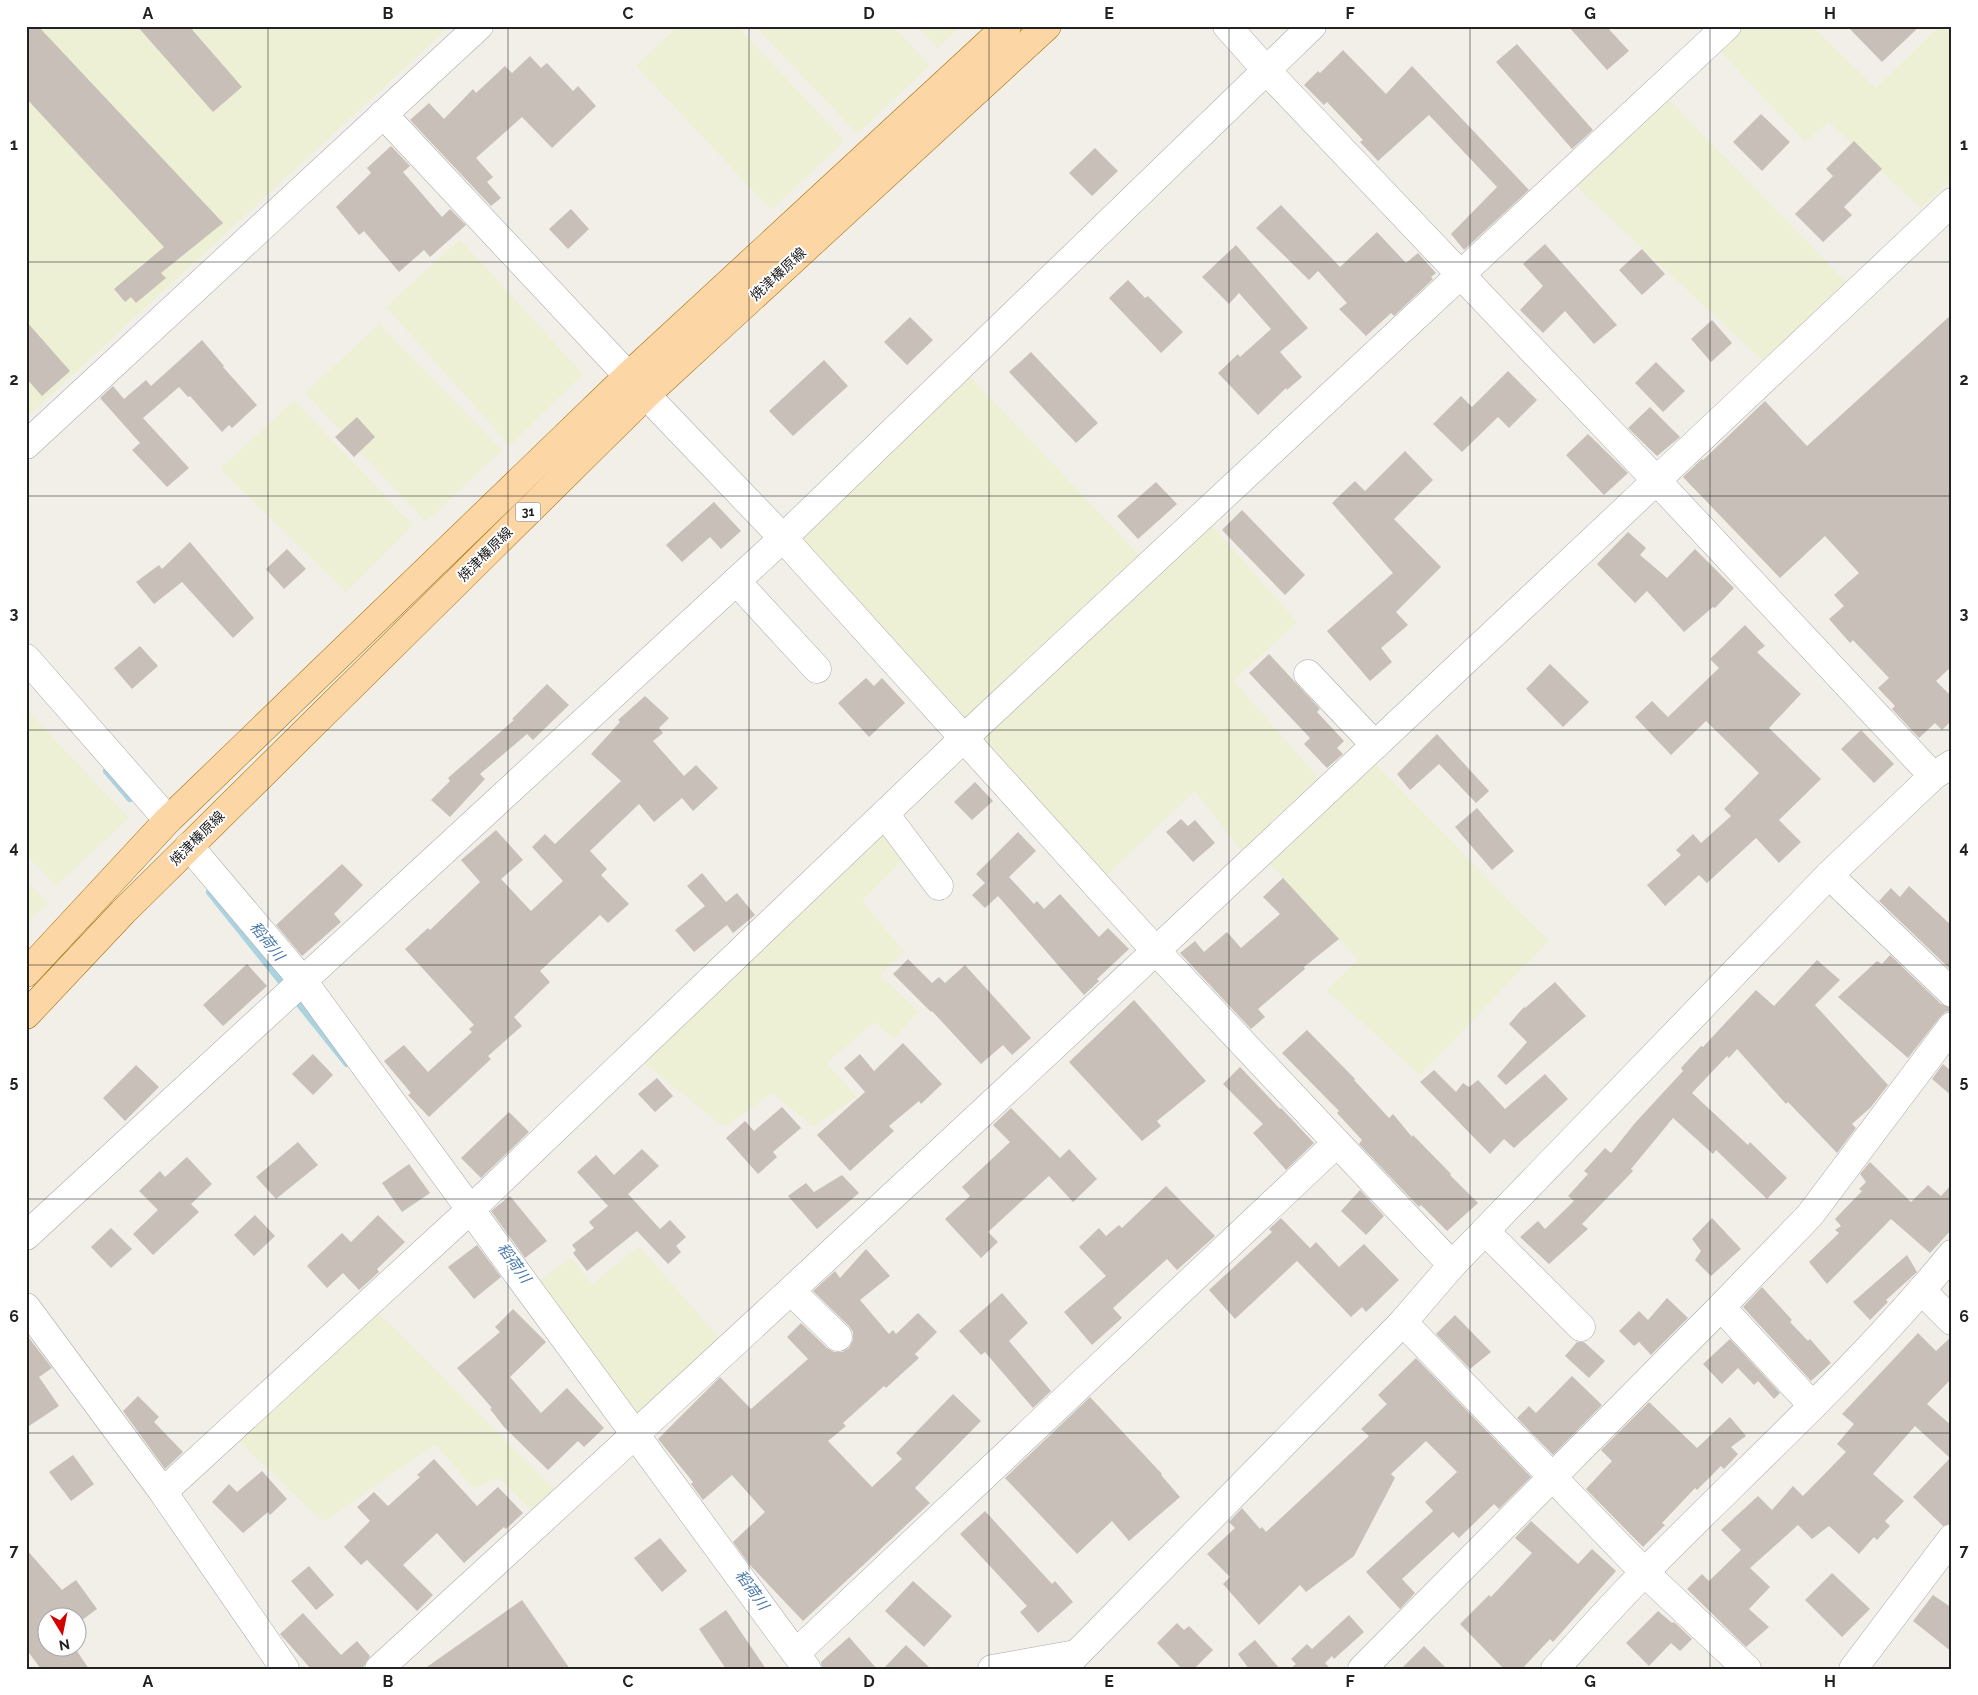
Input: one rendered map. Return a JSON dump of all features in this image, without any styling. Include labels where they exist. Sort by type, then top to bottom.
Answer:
[{"type":"main road","name":"焼津榛原線","points":[[26,973],[168,820],[637,386],[1007,26]]},
{"type":"main road","name":"焼津榛原線","points":[[26,1016],[123,912],[637,386],[1047,26]]},
{"type":"street","points":[[26,445],[479,26]]},
{"type":"street","points":[[992,1669],[1069,1662],[1403,1322],[1452,1265],[1829,875],[1943,770],[1656,480],[1265,69],[1228,26]]},
{"type":"street","points":[[26,1236],[783,538],[1265,69],[1312,26]]},
{"type":"street","points":[[162,1492],[464,1216],[964,738],[1727,26]]},
{"type":"street","points":[[383,114],[637,386],[783,538],[1156,951],[1452,1265]]},
{"type":"street","points":[[379,1669],[635,1435],[1156,951],[1952,202]]},
{"type":"street","points":[[736,581],[817,668]]},
{"type":"street","points":[[26,658],[168,820]]},
{"type":"street","points":[[1308,674],[1375,745]]},
{"type":"street","points":[[885,814],[939,886]]},
{"type":"street","points":[[189,846],[302,982],[464,1216],[635,1435],[801,1661],[1337,1143]]},
{"type":"street","points":[[1829,875],[1952,993]]},
{"type":"street","points":[[1362,1669],[1553,1478],[1810,1215],[1952,1026]]},
{"type":"street","points":[[1485,1231],[1581,1327]]},
{"type":"street","points":[[1555,1669],[1644,1572],[1813,1406],[1922,1291],[1952,1254]]},
{"type":"street","points":[[790,1291],[838,1338]]},
{"type":"street","points":[[1922,1291],[1952,1321]]},
{"type":"street","points":[[1721,1307],[1813,1406]]},
{"type":"street","points":[[26,1308],[162,1492],[285,1669]]},
{"type":"street","points":[[1403,1322],[1644,1572],[1748,1669]]},
{"type":"street","points":[[1853,1669],[1952,1538]]},
{"type":"green space","points":[[26,26],[450,26],[26,418]]},
{"type":"green space","points":[[678,26],[737,26],[845,141],[771,210],[636,66]]},
{"type":"green space","points":[[755,26],[893,26],[930,65],[857,134]]},
{"type":"green space","points":[[917,26],[961,26],[938,48]]},
{"type":"green space","points":[[1737,26],[1813,26],[1876,88],[1939,26],[1952,26],[1952,180],[1920,208],[1829,122],[1805,142],[1718,49]]},
{"type":"green space","points":[[1663,93],[1850,286],[1767,365],[1570,181]]},
{"type":"green space","points":[[460,239],[583,374],[510,446],[386,307]]},
{"type":"green space","points":[[379,324],[502,450],[426,522],[305,393]]},
{"type":"green space","points":[[969,375],[1145,561],[970,722],[800,539]]},
{"type":"green space","points":[[294,400],[413,525],[346,592],[220,469]]},
{"type":"green space","points":[[1205,517],[1297,622],[1234,681],[1323,783],[1245,856],[1195,791],[1105,877],[978,736]]},
{"type":"green space","points":[[26,709],[129,818],[56,886],[26,855]]},
{"type":"green space","points":[[1368,756],[1549,941],[1420,1075],[1326,990],[1358,960],[1266,860]]},
{"type":"green space","points":[[879,824],[909,853],[862,901],[904,951],[880,975],[919,1012],[894,1039],[874,1022],[827,1063],[857,1097],[813,1127],[772,1093],[724,1127],[638,1058]]},
{"type":"green space","points":[[26,880],[48,903],[26,924]]},
{"type":"green space","points":[[639,1246],[722,1341],[633,1417],[535,1284],[571,1258],[592,1284]]},
{"type":"green space","points":[[376,1310],[556,1491],[531,1510],[498,1478],[474,1488],[435,1445],[323,1522],[232,1435]]},
{"type":"building","points":[[26,26],[38,26],[223,223],[161,273],[166,278],[136,303],[131,297],[125,302],[114,289],[164,247],[26,98]]},
{"type":"building","points":[[137,26],[189,26],[242,87],[213,112]]},
{"type":"building","points":[[1568,26],[1606,26],[1629,51],[1607,70]]},
{"type":"building","points":[[1847,26],[1920,26],[1882,62]]},
{"type":"building","points":[[1517,44],[1593,130],[1572,149],[1496,62]]},
{"type":"building","points":[[1343,50],[1386,94],[1412,66],[1529,190],[1464,250],[1451,234],[1497,187],[1429,115],[1378,161],[1360,142],[1363,140],[1327,102],[1324,105],[1304,85],[1318,71],[1320,73]]},
{"type":"building","points":[[530,56],[541,68],[547,63],[573,91],[578,86],[596,106],[552,148],[522,117],[476,158],[493,177],[487,182],[501,198],[491,206],[410,120],[429,103],[444,119],[473,89],[476,93],[505,66],[512,73]]},
{"type":"building","points":[[1761,114],[1790,142],[1762,171],[1733,142]]},
{"type":"building","points":[[1854,141],[1882,169],[1844,207],[1852,215],[1823,242],[1795,214],[1833,176],[1826,169]]},
{"type":"building","points":[[391,146],[410,166],[403,172],[442,217],[450,209],[466,225],[430,257],[424,250],[399,272],[364,231],[359,235],[336,207],[371,173],[367,168]]},
{"type":"building","points":[[1095,148],[1118,171],[1092,196],[1069,173]]},
{"type":"building","points":[[1281,205],[1340,267],[1377,232],[1406,263],[1418,253],[1436,273],[1431,277],[1433,279],[1394,316],[1391,313],[1366,336],[1339,309],[1347,303],[1318,271],[1309,280],[1256,228]]},
{"type":"building","points":[[571,209],[589,229],[568,249],[549,229]]},
{"type":"building","points":[[1545,244],[1617,325],[1594,344],[1565,311],[1543,333],[1520,310],[1543,286],[1523,264]]},
{"type":"building","points":[[1236,245],[1308,328],[1280,352],[1302,377],[1287,390],[1286,388],[1258,415],[1218,373],[1238,354],[1240,357],[1271,329],[1239,293],[1229,304],[1202,277]]},
{"type":"building","points":[[1642,249],[1665,274],[1642,295],[1619,270]]},
{"type":"building","points":[[1128,280],[1145,298],[1148,296],[1183,332],[1161,353],[1109,298]]},
{"type":"building","points":[[1952,314],[1952,666],[1936,681],[1952,697],[1952,720],[1942,730],[1935,723],[1919,738],[1892,709],[1895,706],[1878,688],[1889,678],[1853,640],[1850,643],[1829,619],[1844,606],[1834,595],[1859,573],[1825,536],[1780,578],[1683,477],[1765,401],[1807,446]]},
{"type":"building","points":[[910,317],[933,340],[907,365],[884,342]]},
{"type":"building","points":[[1712,320],[1732,343],[1711,362],[1691,339]]},
{"type":"building","points":[[26,321],[70,371],[42,396],[26,378]]},
{"type":"building","points":[[202,340],[257,405],[232,428],[229,425],[222,432],[190,396],[188,397],[179,387],[143,418],[189,468],[167,487],[132,450],[140,443],[100,398],[113,386],[124,399],[146,380],[151,386]]},
{"type":"building","points":[[1031,352],[1098,423],[1076,443],[1009,372]]},
{"type":"building","points":[[824,360],[848,386],[793,436],[769,411]]},
{"type":"building","points":[[1656,362],[1685,391],[1663,412],[1635,383]]},
{"type":"building","points":[[1508,371],[1537,400],[1509,428],[1498,417],[1462,452],[1433,424],[1461,396],[1472,407]]},
{"type":"building","points":[[1650,407],[1680,437],[1657,456],[1628,428]]},
{"type":"building","points":[[357,417],[375,437],[354,457],[335,437]]},
{"type":"building","points":[[1588,434],[1628,473],[1604,495],[1566,455]]},
{"type":"building","points":[[1405,451],[1433,480],[1394,519],[1441,567],[1396,612],[1408,625],[1381,648],[1392,662],[1370,681],[1327,631],[1393,573],[1332,503],[1355,481],[1365,491]]},
{"type":"building","points":[[1156,482],[1177,504],[1138,539],[1117,516]]},
{"type":"building","points":[[714,502],[741,531],[721,549],[710,537],[682,562],[666,545]]},
{"type":"building","points":[[1242,510],[1305,575],[1285,595],[1222,530]]},
{"type":"building","points":[[1628,532],[1646,548],[1640,555],[1667,578],[1695,549],[1734,588],[1715,608],[1713,607],[1684,632],[1647,591],[1635,603],[1597,564]]},
{"type":"building","points":[[190,542],[254,618],[233,638],[182,582],[154,604],[136,582],[159,565],[162,569]]},
{"type":"building","points":[[287,549],[306,569],[284,589],[266,569]]},
{"type":"building","points":[[1745,625],[1765,646],[1757,652],[1801,694],[1769,728],[1821,779],[1779,820],[1801,842],[1779,863],[1756,838],[1707,883],[1699,875],[1665,906],[1647,885],[1681,855],[1676,850],[1693,834],[1701,843],[1731,816],[1724,809],[1759,773],[1706,721],[1671,755],[1635,717],[1652,701],[1668,717],[1719,668],[1710,659]]},
{"type":"building","points":[[140,646],[158,666],[132,689],[114,668]]},
{"type":"building","points":[[1269,654],[1320,709],[1317,712],[1344,741],[1337,748],[1343,754],[1327,768],[1304,744],[1310,738],[1249,673]]},
{"type":"building","points":[[1550,664],[1589,702],[1563,727],[1526,689]]},
{"type":"building","points":[[866,678],[874,686],[882,678],[905,703],[869,737],[838,703]]},
{"type":"building","points":[[547,684],[569,705],[533,740],[527,734],[480,774],[485,779],[450,817],[431,800],[450,781],[448,778],[514,720],[512,719]]},
{"type":"building","points":[[645,696],[669,718],[659,728],[663,733],[653,741],[684,776],[696,765],[718,788],[693,811],[682,798],[654,822],[639,804],[590,851],[607,869],[601,875],[629,904],[608,923],[600,915],[540,971],[550,982],[514,1017],[522,1026],[488,1056],[491,1059],[429,1117],[408,1095],[411,1093],[384,1061],[404,1045],[428,1072],[472,1032],[469,1029],[474,1025],[405,949],[428,928],[430,930],[480,882],[461,860],[496,830],[523,860],[501,879],[531,911],[563,881],[532,847],[545,834],[555,844],[621,781],[591,754],[620,722],[618,720]]},
{"type":"building","points":[[1861,730],[1894,764],[1874,783],[1841,749]]},
{"type":"building","points":[[1437,734],[1489,791],[1476,803],[1439,764],[1410,790],[1397,774]]},
{"type":"building","points":[[975,782],[993,801],[972,820],[954,802]]},
{"type":"building","points":[[1477,808],[1514,851],[1492,870],[1455,827]]},
{"type":"building","points":[[1181,819],[1188,826],[1195,820],[1215,843],[1193,862],[1166,832]]},
{"type":"building","points":[[1018,832],[1036,851],[1009,877],[1034,904],[1037,901],[1044,909],[1060,894],[1099,937],[1108,928],[1129,949],[1097,979],[1099,981],[1084,995],[998,896],[985,908],[972,895],[985,883],[976,874]]},
{"type":"building","points":[[342,864],[363,885],[334,914],[341,922],[302,956],[276,925]]},
{"type":"building","points":[[702,873],[726,902],[737,893],[755,915],[733,933],[727,925],[694,952],[675,930],[705,906],[687,886]]},
{"type":"building","points":[[1283,878],[1339,939],[1304,967],[1305,969],[1258,1009],[1265,1017],[1251,1029],[1180,953],[1195,941],[1204,952],[1227,932],[1241,948],[1280,914],[1263,897]]},
{"type":"building","points":[[1909,886],[1952,926],[1952,971],[1879,901],[1891,888],[1900,897]]},
{"type":"building","points":[[1890,955],[1941,1004],[1952,1008],[1940,1017],[1908,1058],[1838,997],[1877,961],[1882,964]]},
{"type":"building","points":[[908,959],[932,983],[939,977],[945,983],[965,965],[1031,1038],[1012,1055],[1003,1045],[981,1064],[932,1011],[893,974]]},
{"type":"building","points":[[1817,960],[1840,980],[1815,1005],[1888,1085],[1871,1107],[1852,1124],[1856,1128],[1837,1153],[1788,1102],[1786,1104],[1737,1049],[1729,1058],[1727,1056],[1692,1093],[1748,1145],[1750,1142],[1787,1178],[1767,1199],[1716,1150],[1713,1154],[1673,1118],[1631,1169],[1633,1171],[1582,1224],[1588,1229],[1549,1264],[1520,1237],[1538,1221],[1545,1229],[1574,1201],[1568,1196],[1588,1174],[1584,1171],[1605,1148],[1611,1153],[1635,1123],[1683,1071],[1681,1068],[1756,990],[1774,1006]]},
{"type":"building","points":[[247,964],[267,986],[223,1026],[203,1005]]},
{"type":"building","points":[[1555,982],[1586,1016],[1506,1085],[1497,1076],[1527,1042],[1509,1024],[1524,1007]]},
{"type":"building","points":[[1134,1000],[1206,1081],[1157,1121],[1161,1126],[1142,1141],[1069,1062]]},
{"type":"building","points":[[1307,1030],[1355,1079],[1389,1118],[1393,1114],[1412,1137],[1413,1135],[1478,1203],[1447,1231],[1421,1205],[1419,1207],[1359,1144],[1362,1140],[1337,1113],[1339,1111],[1282,1053]]},
{"type":"building","points":[[903,1043],[942,1084],[921,1104],[919,1101],[889,1126],[894,1131],[850,1171],[817,1135],[865,1092],[844,1068],[860,1054],[874,1071]]},
{"type":"building","points":[[313,1054],[333,1075],[313,1095],[292,1074]]},
{"type":"building","points":[[1943,1064],[1952,1072],[1952,1096],[1932,1079]]},
{"type":"building","points":[[136,1065],[159,1087],[125,1121],[103,1098]]},
{"type":"building","points":[[1240,1067],[1314,1143],[1286,1170],[1253,1133],[1263,1124],[1223,1084]]},
{"type":"building","points":[[1434,1070],[1456,1092],[1463,1083],[1469,1087],[1478,1080],[1505,1109],[1545,1074],[1568,1099],[1514,1148],[1504,1139],[1490,1154],[1420,1082]]},
{"type":"building","points":[[657,1078],[673,1096],[655,1112],[638,1094]]},
{"type":"building","points":[[782,1107],[801,1128],[773,1152],[777,1157],[758,1174],[726,1138],[745,1121],[754,1131]]},
{"type":"building","points":[[1011,1108],[1060,1158],[1069,1149],[1097,1179],[1073,1202],[1049,1176],[988,1232],[998,1242],[981,1258],[945,1219],[970,1196],[962,1187],[1010,1142],[993,1125]]},
{"type":"building","points":[[509,1112],[529,1132],[481,1178],[461,1158]]},
{"type":"building","points":[[298,1142],[318,1165],[276,1199],[256,1177]]},
{"type":"building","points":[[642,1149],[659,1166],[628,1194],[660,1229],[670,1220],[686,1237],[676,1246],[681,1252],[668,1264],[637,1231],[587,1271],[573,1253],[576,1250],[572,1245],[594,1228],[589,1222],[608,1206],[577,1172],[596,1155],[614,1175]]},
{"type":"building","points":[[187,1157],[212,1184],[191,1204],[199,1212],[153,1255],[133,1234],[158,1210],[139,1191],[160,1171],[165,1177]]},
{"type":"building","points":[[1870,1162],[1911,1202],[1928,1185],[1941,1196],[1952,1184],[1952,1229],[1930,1253],[1891,1219],[1827,1284],[1809,1262],[1839,1233],[1835,1230],[1841,1226],[1835,1219],[1862,1191],[1859,1189],[1866,1182],[1860,1174]]},
{"type":"building","points":[[409,1164],[430,1193],[402,1212],[382,1183]]},
{"type":"building","points":[[842,1175],[859,1193],[817,1229],[788,1196],[806,1183],[814,1192]]},
{"type":"building","points":[[1166,1186],[1215,1236],[1177,1270],[1167,1259],[1113,1308],[1122,1318],[1092,1345],[1064,1312],[1106,1276],[1079,1247],[1099,1228],[1106,1236],[1119,1225],[1122,1228]]},
{"type":"building","points":[[1360,1190],[1384,1216],[1366,1235],[1341,1211]]},
{"type":"building","points":[[510,1196],[547,1241],[525,1258],[491,1211]]},
{"type":"building","points":[[255,1215],[275,1236],[254,1256],[234,1235]]},
{"type":"building","points":[[378,1215],[405,1242],[377,1269],[379,1272],[359,1290],[343,1273],[327,1288],[307,1266],[342,1233],[351,1242]]},
{"type":"building","points":[[1281,1218],[1310,1248],[1316,1242],[1339,1267],[1364,1244],[1399,1280],[1366,1312],[1362,1307],[1351,1317],[1297,1261],[1235,1319],[1209,1290],[1272,1232],[1269,1229]]},
{"type":"building","points":[[1712,1218],[1741,1249],[1711,1276],[1695,1260],[1701,1251],[1692,1239]]},
{"type":"building","points":[[111,1228],[132,1249],[111,1268],[91,1247]]},
{"type":"building","points":[[477,1245],[501,1277],[474,1299],[448,1267]]},
{"type":"building","points":[[866,1249],[890,1276],[860,1300],[889,1334],[893,1330],[896,1334],[918,1313],[937,1332],[915,1354],[919,1358],[843,1423],[846,1426],[828,1441],[872,1487],[902,1459],[896,1453],[953,1394],[981,1421],[915,1488],[930,1503],[803,1621],[749,1564],[733,1542],[765,1512],[732,1475],[703,1500],[691,1484],[693,1482],[658,1439],[720,1377],[751,1409],[808,1359],[787,1337],[801,1323],[827,1348],[834,1352],[842,1352],[849,1348],[853,1340],[853,1332],[813,1291],[835,1271],[840,1278]]},
{"type":"building","points":[[1907,1255],[1917,1272],[1886,1300],[1888,1302],[1870,1320],[1853,1302]]},
{"type":"building","points":[[1762,1287],[1792,1320],[1790,1322],[1808,1341],[1810,1339],[1831,1363],[1811,1381],[1743,1307]]},
{"type":"building","points":[[1002,1293],[1028,1323],[1009,1341],[1051,1391],[1033,1408],[985,1352],[981,1355],[959,1331]]},
{"type":"building","points":[[1667,1298],[1688,1318],[1651,1355],[1639,1342],[1634,1346],[1619,1331],[1639,1311],[1648,1320]]},
{"type":"building","points":[[513,1309],[546,1342],[510,1377],[541,1413],[567,1388],[604,1428],[584,1447],[578,1441],[548,1470],[504,1427],[490,1409],[492,1408],[457,1368],[500,1332],[495,1327]]},
{"type":"building","points":[[1455,1315],[1491,1352],[1470,1369],[1436,1334]]},
{"type":"building","points":[[1918,1333],[1936,1351],[1952,1336],[1952,1378],[1927,1404],[1952,1426],[1952,1523],[1943,1526],[1913,1497],[1950,1458],[1915,1426],[1873,1474],[1904,1501],[1885,1521],[1890,1526],[1877,1540],[1874,1537],[1859,1554],[1829,1526],[1812,1539],[1798,1525],[1750,1568],[1770,1587],[1749,1609],[1769,1627],[1746,1647],[1687,1589],[1702,1574],[1709,1581],[1741,1550],[1721,1530],[1758,1496],[1772,1510],[1793,1486],[1803,1496],[1846,1452],[1837,1444],[1854,1424],[1842,1414]]},
{"type":"building","points":[[26,1334],[52,1368],[39,1377],[59,1406],[26,1428]]},
{"type":"building","points":[[1730,1339],[1780,1393],[1774,1399],[1758,1381],[1754,1385],[1738,1368],[1722,1384],[1703,1364]]},
{"type":"building","points":[[1577,1342],[1584,1342],[1605,1361],[1589,1378],[1565,1356]]},
{"type":"building","points":[[1416,1358],[1531,1477],[1499,1509],[1494,1504],[1459,1538],[1453,1532],[1402,1579],[1415,1593],[1400,1609],[1366,1572],[1433,1511],[1425,1502],[1457,1472],[1426,1441],[1391,1474],[1395,1478],[1354,1556],[1306,1592],[1300,1585],[1259,1625],[1223,1584],[1230,1577],[1207,1554],[1235,1528],[1229,1522],[1242,1508],[1260,1529],[1262,1527],[1266,1532],[1369,1436],[1361,1429],[1387,1404],[1378,1395]]},
{"type":"building","points":[[1572,1376],[1602,1405],[1553,1455],[1517,1418],[1529,1406],[1536,1413]]},
{"type":"building","points":[[138,1396],[159,1417],[154,1422],[183,1452],[165,1469],[123,1411]]},
{"type":"building","points":[[1090,1397],[1162,1474],[1180,1497],[1129,1541],[1112,1521],[1077,1554],[1005,1478]]},
{"type":"building","points":[[1649,1402],[1697,1448],[1730,1417],[1746,1436],[1731,1447],[1738,1454],[1724,1469],[1721,1466],[1697,1490],[1695,1488],[1662,1523],[1665,1525],[1643,1547],[1586,1489],[1612,1461],[1601,1450]]},
{"type":"building","points":[[73,1455],[94,1484],[71,1501],[49,1472]]},
{"type":"building","points":[[434,1459],[477,1506],[498,1487],[523,1513],[506,1529],[504,1527],[464,1563],[437,1533],[403,1565],[433,1595],[417,1611],[367,1560],[361,1565],[344,1547],[370,1521],[357,1507],[374,1492],[388,1506],[420,1477],[417,1475]]},
{"type":"building","points":[[262,1471],[287,1499],[270,1515],[268,1512],[243,1533],[212,1502],[229,1484],[237,1492]]},
{"type":"building","points":[[985,1511],[1052,1584],[1055,1581],[1073,1602],[1038,1633],[1020,1612],[1027,1606],[960,1534]]},
{"type":"building","points":[[1531,1521],[1578,1564],[1592,1549],[1616,1571],[1553,1642],[1550,1639],[1522,1669],[1504,1669],[1460,1624],[1489,1595],[1491,1597],[1532,1553],[1515,1538]]},
{"type":"building","points":[[660,1538],[687,1571],[662,1592],[634,1558]]},
{"type":"building","points":[[26,1549],[62,1590],[76,1580],[97,1609],[88,1616],[88,1608],[38,1608],[38,1658],[82,1658],[89,1669],[41,1669],[26,1649]]},
{"type":"building","points":[[309,1566],[334,1595],[316,1610],[291,1581]]},
{"type":"building","points":[[1832,1573],[1870,1609],[1842,1637],[1805,1600]]},
{"type":"building","points":[[913,1581],[952,1616],[924,1647],[885,1611]]},
{"type":"building","points":[[1933,1595],[1952,1608],[1952,1652],[1913,1621]]},
{"type":"building","points":[[522,1600],[570,1669],[424,1669]]},
{"type":"building","points":[[726,1610],[766,1669],[726,1669],[699,1629]]},
{"type":"building","points":[[1658,1611],[1672,1623],[1674,1622],[1692,1639],[1680,1651],[1671,1643],[1649,1666],[1626,1643]]},
{"type":"building","points":[[303,1613],[341,1655],[357,1641],[370,1656],[364,1666],[361,1669],[311,1669],[280,1634]]},
{"type":"building","points":[[1349,1615],[1364,1632],[1334,1659],[1332,1656],[1325,1663],[1331,1669],[1290,1669],[1296,1664],[1291,1659],[1307,1644],[1312,1649]]},
{"type":"building","points":[[1177,1623],[1184,1630],[1189,1626],[1213,1650],[1194,1669],[1182,1669],[1157,1643]]},
{"type":"building","points":[[849,1637],[877,1669],[822,1669],[821,1662]]},
{"type":"building","points":[[1255,1640],[1280,1669],[1249,1669],[1238,1654]]},
{"type":"building","points":[[906,1645],[931,1669],[883,1669]]},
{"type":"building","points":[[1424,1646],[1447,1669],[1401,1669]]},
{"type":"waterway","name":"稻荷川","points":[[107,771],[130,798]]},
{"type":"waterway","name":"稻荷川","points":[[210,892],[347,1063]]}]
